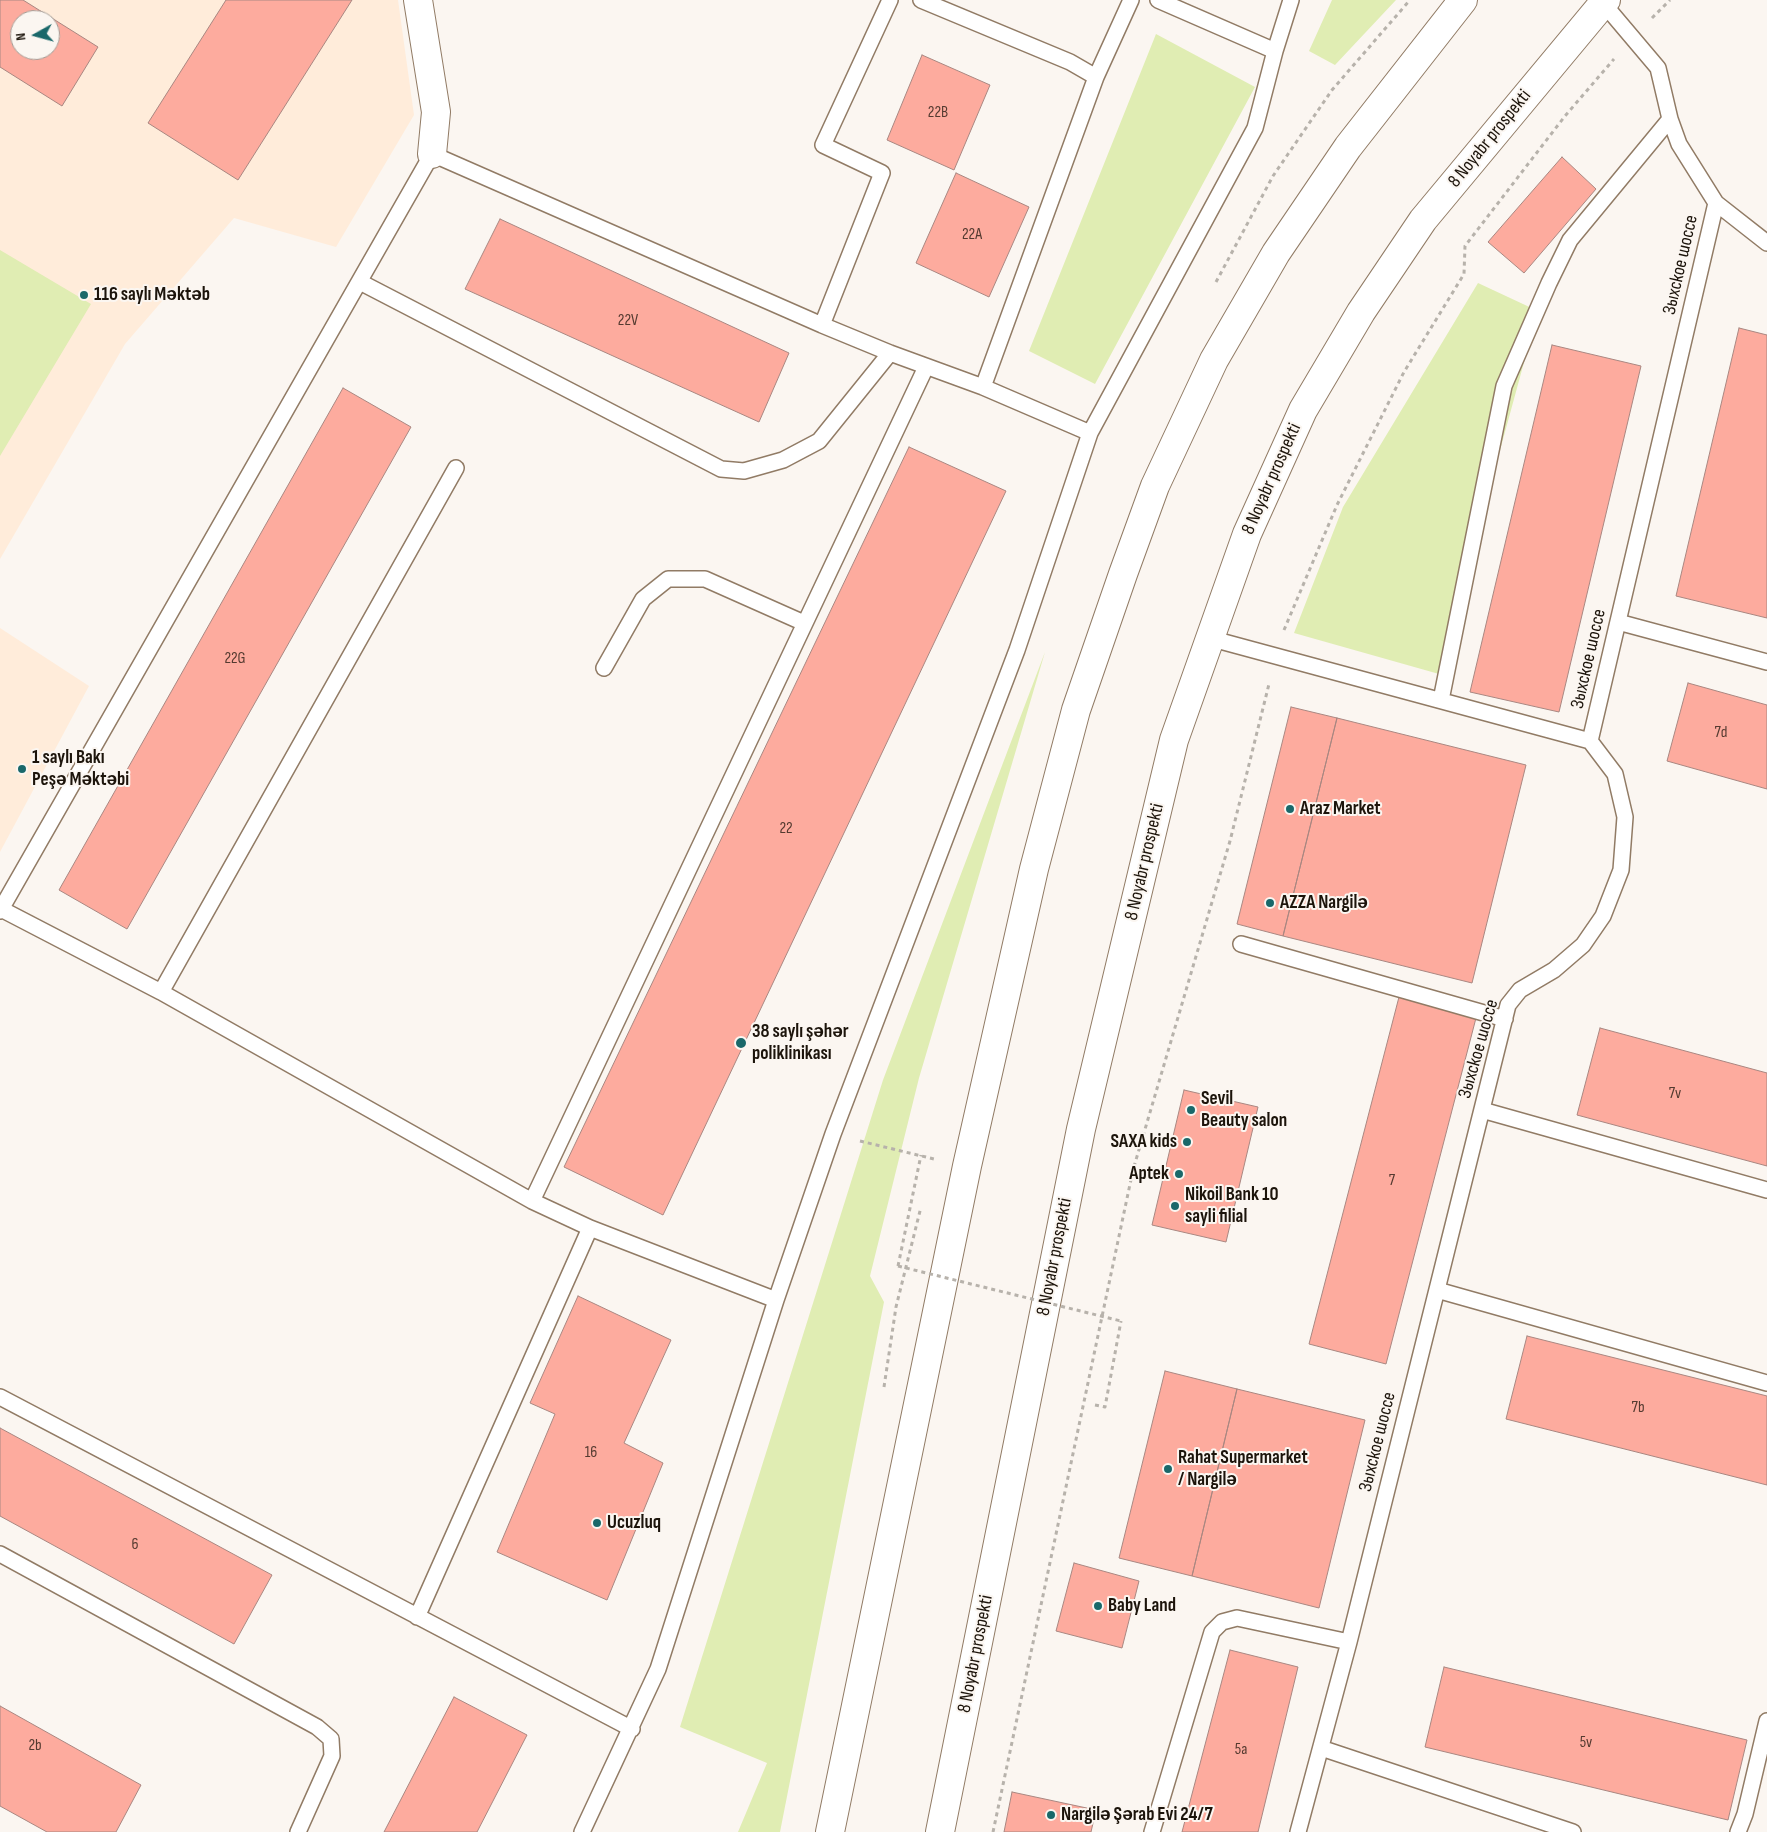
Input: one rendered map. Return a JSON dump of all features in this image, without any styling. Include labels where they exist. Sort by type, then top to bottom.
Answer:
[{"type":"main road","points":[[418,0],[436,112],[432,154]]},
{"type":"main road","points":[[830,1832],[966,1166],[1034,869],[1076,710],[1155,486],[1214,360],[1276,253],[1348,147],[1463,0]]},
{"type":"main road","name":"8 Noyabr prospekti","points":[[940,1832],[1081,1129],[1174,740],[1209,638],[1247,534],[1303,410],[1361,312],[1423,220],[1604,2]]},
{"type":"lane","points":[[822,325],[882,173],[823,145],[890,0]]},
{"type":"lane","points":[[921,0],[1070,62],[1096,77]]},
{"type":"lane","points":[[983,387],[1096,77],[1131,0]]},
{"type":"lane","points":[[1158,0],[1274,51]]},
{"type":"lane","points":[[582,1832],[632,1729],[658,1669],[776,1300],[833,1134],[1017,650],[1090,433],[1255,128],[1274,51],[1291,0]]},
{"type":"lane","points":[[1604,2],[1658,68],[1670,119],[1679,144],[1716,203],[1767,243]]},
{"type":"lane","points":[[1440,700],[1504,386],[1570,240],[1670,119]]},
{"type":"lane","points":[[776,1300],[590,1228],[532,1201],[161,992],[0,910],[432,154],[822,325],[926,367],[983,387],[1090,433]]},
{"type":"lane","name":"Зыхское шоссе","points":[[1298,1832],[1349,1642],[1508,1005],[1520,990],[1554,970],[1583,945],[1603,916],[1621,870],[1625,817],[1615,774],[1590,741],[1716,203]]},
{"type":"lane","points":[[360,282],[721,470],[744,471],[783,460],[819,441],[890,353]]},
{"type":"lane","points":[[532,1201],[926,367]]},
{"type":"lane","points":[[161,992],[456,468]]},
{"type":"lane","points":[[604,668],[643,599],[668,579],[704,579],[804,623]]},
{"type":"lane","points":[[1618,622],[1767,662]]},
{"type":"lane","points":[[1209,638],[1590,741]]},
{"type":"lane","points":[[1241,944],[1505,1019]]},
{"type":"lane","points":[[1482,1110],[1767,1190]]},
{"type":"lane","points":[[418,1618],[590,1228]]},
{"type":"lane","points":[[1437,1290],[1767,1383]]},
{"type":"lane","points":[[0,1397],[632,1729]]},
{"type":"lane","points":[[0,1554],[318,1726],[331,1739],[332,1756],[298,1832]]},
{"type":"lane","points":[[1152,1832],[1212,1632],[1222,1622],[1238,1618],[1349,1642]]},
{"type":"lane","points":[[1738,1832],[1745,1814],[1767,1721]]},
{"type":"lane","points":[[1321,1748],[1573,1832]]},
{"type":"path","points":[[993,1832],[1133,1170],[1230,840],[1276,656],[1287,622],[1337,505],[1404,372],[1464,274],[1464,246],[1565,116],[1634,37],[1670,0]]},
{"type":"path","points":[[833,1134],[966,1166]]},
{"type":"path","points":[[921,1155],[898,1266],[1121,1321],[1106,1407],[1095,1405]]},
{"type":"shaded area","name":"116 saylı Məktəb","points":[[0,0],[398,0],[414,115],[336,247],[234,218],[125,344],[0,559]]},
{"type":"shaded area","name":"1 saylı Bakı Peşə Məktəbi","points":[[0,628],[89,686],[0,852]]},
{"type":"green space","points":[[1332,0],[1396,0],[1335,65],[1309,51]]},
{"type":"green space","points":[[1156,34],[1255,87],[1095,384],[1029,351]]},
{"type":"green space","points":[[0,250],[91,304],[0,456]]},
{"type":"green space","points":[[1478,283],[1538,311],[1439,674],[1294,633],[1343,507]]},
{"type":"green space","points":[[1045,652],[919,1078],[870,1276],[884,1302],[780,1832],[738,1832],[767,1763],[680,1727],[883,1080]]},
{"type":"building","points":[[0,0],[23,0],[39,10],[10,10],[10,60],[60,60],[60,23],[98,47],[62,106],[0,67]]},
{"type":"building","points":[[226,0],[352,0],[238,180],[148,123]]},
{"type":"building","points":[[922,55],[990,85],[954,170],[887,140]]},
{"type":"building","points":[[1562,157],[1596,189],[1524,273],[1488,242]]},
{"type":"building","points":[[956,173],[1029,207],[989,297],[916,263]]},
{"type":"building","points":[[500,219],[789,353],[759,422],[465,289]]},
{"type":"building","points":[[1739,328],[1767,335],[1767,618],[1676,596]]},
{"type":"building","points":[[1552,345],[1641,366],[1559,712],[1470,692]]},
{"type":"building","points":[[343,388],[411,427],[127,929],[59,890]]},
{"type":"building","points":[[909,447],[1006,491],[663,1215],[564,1167]]},
{"type":"building","points":[[1688,683],[1767,705],[1767,789],[1667,761]]},
{"type":"building","points":[[1291,707],[1337,718],[1283,936],[1237,924]]},
{"type":"building","points":[[1337,718],[1526,765],[1472,983],[1283,936]]},
{"type":"building","points":[[1399,997],[1476,1018],[1386,1364],[1309,1344]]},
{"type":"building","points":[[1600,1028],[1767,1073],[1767,1166],[1577,1115]]},
{"type":"building","points":[[1184,1090],[1258,1107],[1226,1242],[1152,1225]]},
{"type":"building","points":[[578,1296],[671,1340],[624,1443],[663,1463],[607,1600],[497,1552],[555,1414],[530,1403]]},
{"type":"building","points":[[1527,1336],[1767,1396],[1767,1485],[1506,1419]]},
{"type":"building","points":[[1165,1371],[1237,1389],[1192,1576],[1119,1558]]},
{"type":"building","points":[[1237,1389],[1365,1420],[1319,1608],[1192,1576]]},
{"type":"building","points":[[0,1428],[272,1575],[234,1644],[0,1516]]},
{"type":"building","name":"Baby Land","points":[[1074,1563],[1139,1581],[1122,1648],[1056,1631]]},
{"type":"building","points":[[1230,1650],[1298,1667],[1258,1832],[1182,1832]]},
{"type":"building","points":[[1444,1667],[1747,1740],[1728,1820],[1425,1747]]},
{"type":"building","points":[[454,1697],[527,1735],[477,1832],[384,1832]]},
{"type":"building","points":[[0,1706],[141,1785],[116,1832],[47,1832],[0,1806]]},
{"type":"building","name":"Nargilə Şərab Evi 24/7","points":[[1012,1792],[1096,1810],[1091,1832],[1004,1832]]},
{"type":"place","name":"116 saylı Məktəb","points":[[84,295]]},
{"type":"place","name":"1 saylı Bakı Peşə Məktəbi","points":[[22,769]]},
{"type":"place","name":"Araz Market","points":[[1290,809]]},
{"type":"place","name":"AZZA Nargilə","points":[[1270,903]]},
{"type":"place","name":"38 saylı şəhər poliklinikası","points":[[741,1043]]},
{"type":"place","name":"Sevil Beauty salon","points":[[1191,1110]]},
{"type":"place","name":"SAXA kids","points":[[1187,1142]]},
{"type":"place","name":"Aptek","points":[[1179,1174]]},
{"type":"place","name":"Nikoil Bank 10 sayli filial","points":[[1175,1206]]},
{"type":"place","name":"Rahat Supermarket / Nargilə","points":[[1168,1469]]},
{"type":"place","name":"Ucuzluq","points":[[597,1523]]},
{"type":"place","name":"Baby Land","points":[[1098,1606]]},
{"type":"place","name":"Nargilə Şərab Evi 24/7","points":[[1051,1815]]}]
